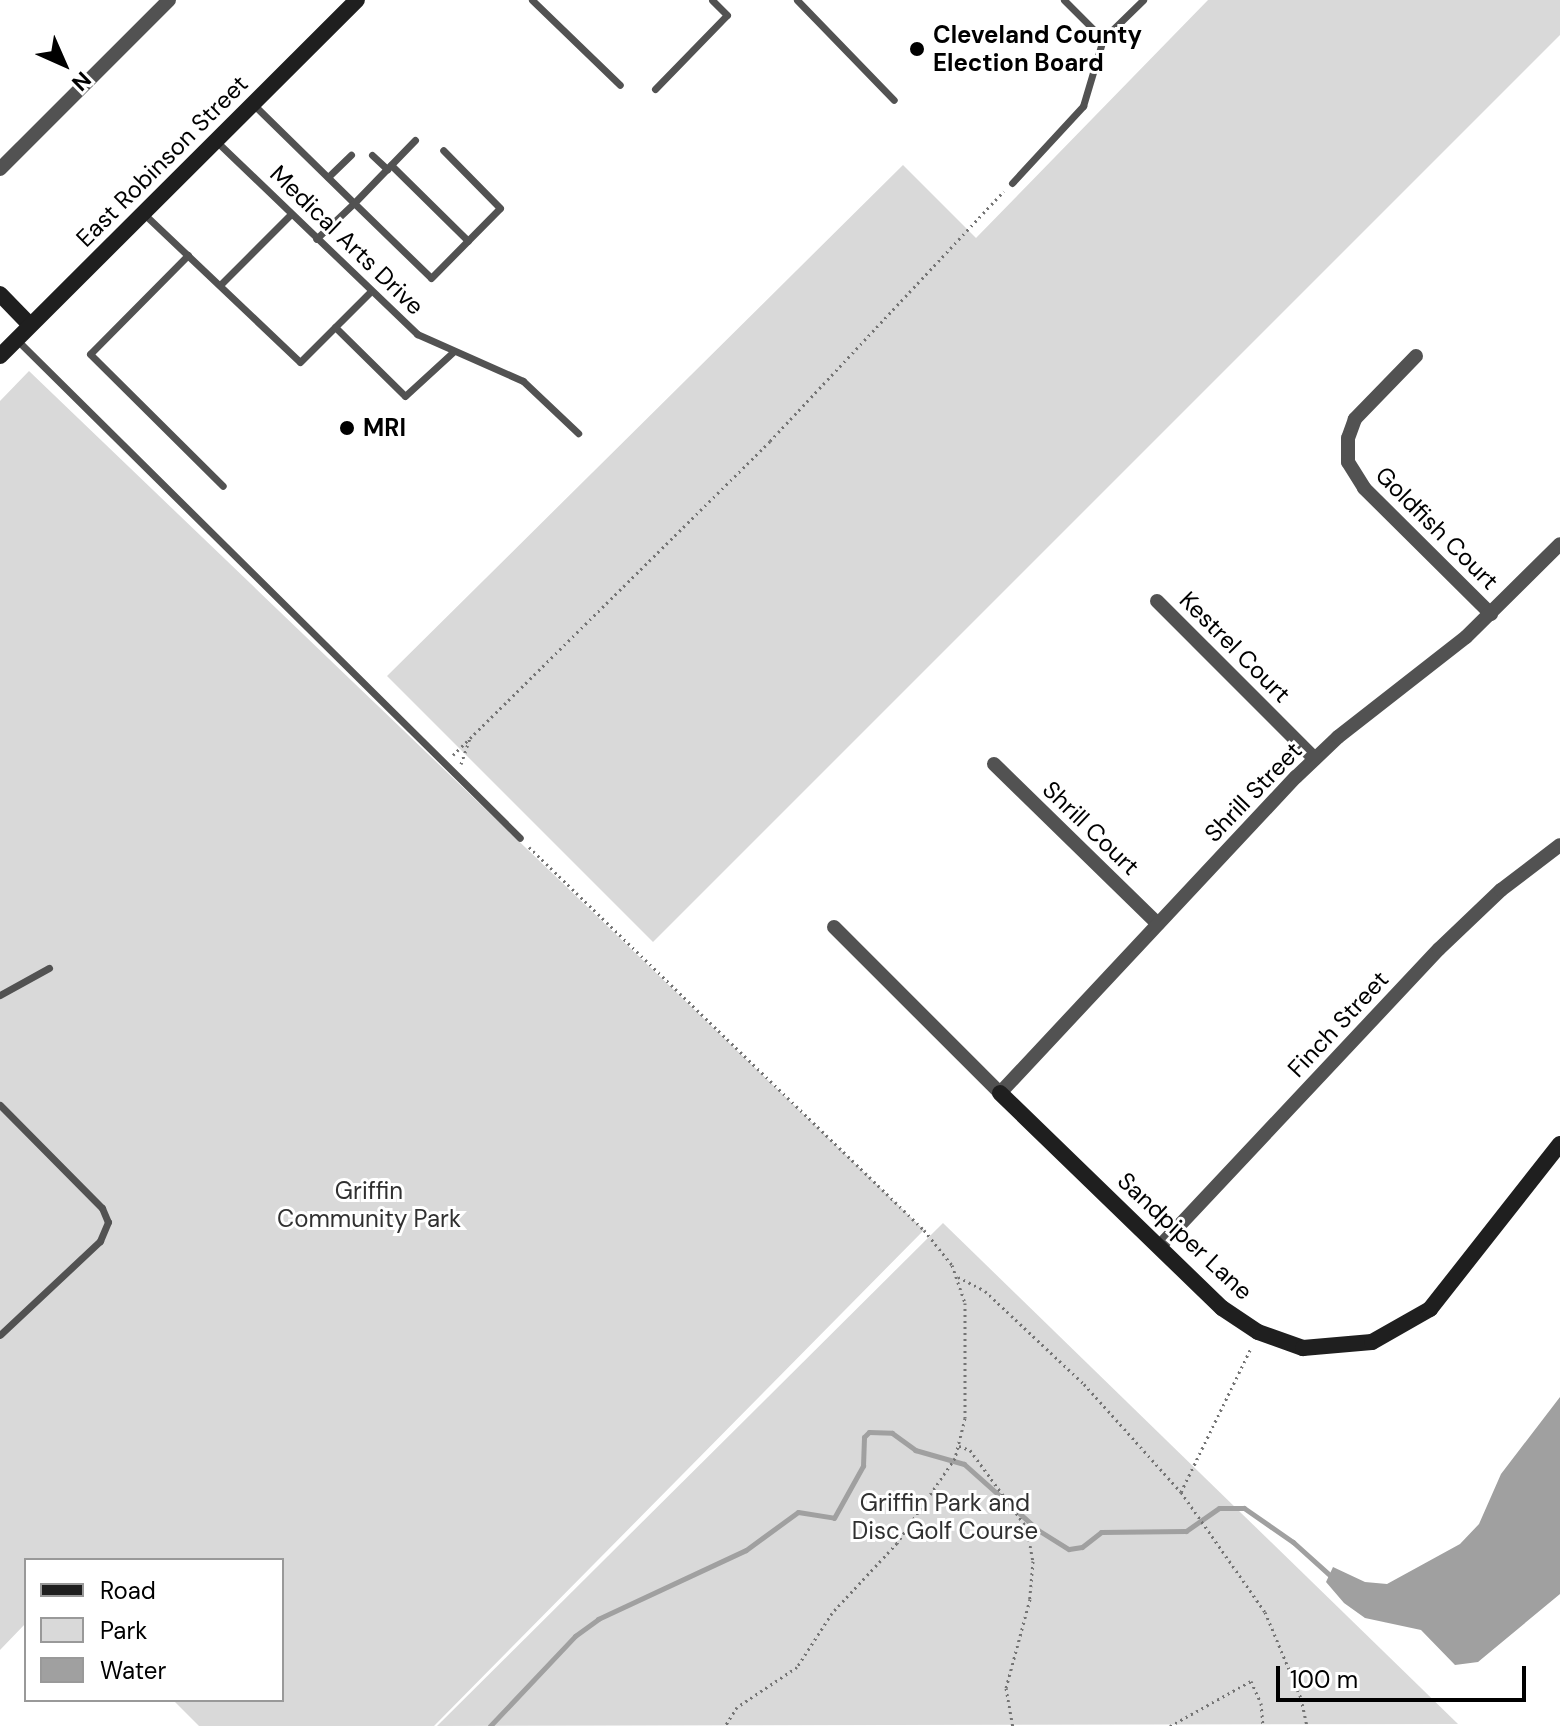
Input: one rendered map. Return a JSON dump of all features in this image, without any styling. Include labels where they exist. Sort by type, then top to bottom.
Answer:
[{"type":"street","points":[[0,169],[169,0]]},
{"type":"street","name":"East Robinson Street","points":[[0,356],[357,0]]},
{"type":"street","points":[[0,294],[30,325]]},
{"type":"street","name":"Goldfish Court","points":[[1416,356],[1355,419],[1348,438],[1348,462],[1364,488],[1491,614]]},
{"type":"street","name":"Shrill Street","points":[[1000,1093],[1315,759],[1491,614],[1560,544]]},
{"type":"street","name":"Kestrel Court","points":[[1157,601],[1315,759]]},
{"type":"street","name":"Shrill Court","points":[[994,764],[1158,924]]},
{"type":"street","name":"Finch Street","points":[[1160,1246],[1439,949],[1501,890],[1560,845]]},
{"type":"street","name":"Sandpiper Lane","points":[[834,927],[1222,1308],[1258,1332],[1303,1348],[1328,1350],[1372,1342],[1413,1322],[1446,1290],[1508,1203],[1558,1149]]},
{"type":"lane","points":[[532,0],[620,85]]},
{"type":"lane","points":[[655,89],[727,15],[712,0]]},
{"type":"lane","points":[[797,0],[894,100]]},
{"type":"lane","points":[[1064,0],[1103,39]]},
{"type":"lane","points":[[1012,183],[1083,106],[1103,39],[1143,0]]},
{"type":"lane","points":[[253,104],[431,278],[500,208],[443,150]]},
{"type":"lane","points":[[316,239],[415,140]]},
{"type":"lane","name":"Medical Arts Drive","points":[[216,141],[369,293],[417,334],[452,353],[523,381],[578,433]]},
{"type":"lane","points":[[328,177],[351,155]]},
{"type":"lane","points":[[372,155],[389,167],[468,241]]},
{"type":"lane","points":[[143,213],[300,362],[369,293]]},
{"type":"lane","points":[[220,285],[291,214]]},
{"type":"lane","points":[[188,255],[90,354],[223,486]]},
{"type":"lane","points":[[335,327],[405,396],[452,353]]},
{"type":"lane","points":[[17,339],[520,838]]},
{"type":"lane","points":[[0,995],[49,968]]},
{"type":"lane","points":[[0,1105],[102,1208],[108,1222],[100,1241],[0,1335]]},
{"type":"path","points":[[445,764],[770,441],[1012,183]]},
{"type":"path","points":[[455,774],[470,738]]},
{"type":"path","points":[[520,838],[924,1230],[958,1277],[965,1303],[965,1418],[955,1458],[885,1558],[832,1613],[797,1667],[737,1707],[725,1726]]},
{"type":"path","points":[[958,1277],[985,1291],[1084,1384],[1181,1492],[1265,1612],[1307,1726]]},
{"type":"path","points":[[1181,1492],[1258,1332]]},
{"type":"path","points":[[959,1446],[981,1463],[1027,1528],[1033,1561],[1030,1599],[1012,1649],[1006,1688],[1013,1726]]},
{"type":"path","points":[[1170,1726],[1251,1681],[1261,1703],[1263,1726]]},
{"type":"green space","points":[[1208,0],[1560,0],[1560,35],[653,942],[387,676],[903,165],[976,238]]},
{"type":"green space","name":"Griffin Community Park","points":[[29,371],[924,1230],[434,1726],[199,1726],[175,1702],[284,1702],[284,1558],[24,1558],[24,1625],[0,1650],[0,401]]},
{"type":"green space","name":"Griffin Park and Disc Golf Course","points":[[943,1223],[1458,1724],[437,1726]]},
{"type":"water","points":[[1560,1397],[1560,1594],[1478,1662],[1455,1665],[1421,1630],[1365,1618],[1344,1603],[1326,1582],[1333,1567],[1365,1582],[1387,1584],[1460,1544],[1479,1524],[1501,1474]]},
{"type":"waterway","points":[[490,1726],[575,1636],[598,1619],[746,1550],[798,1512],[834,1518],[863,1466],[864,1437],[869,1432],[892,1433],[915,1450],[964,1464],[1038,1530],[1069,1549],[1082,1547],[1101,1532],[1186,1531],[1219,1508],[1244,1508],[1293,1542],[1333,1578]]},
{"type":"place","name":"Cleveland County Election Board","points":[[917,49]]},
{"type":"place","name":"MRI","points":[[347,428]]}]
